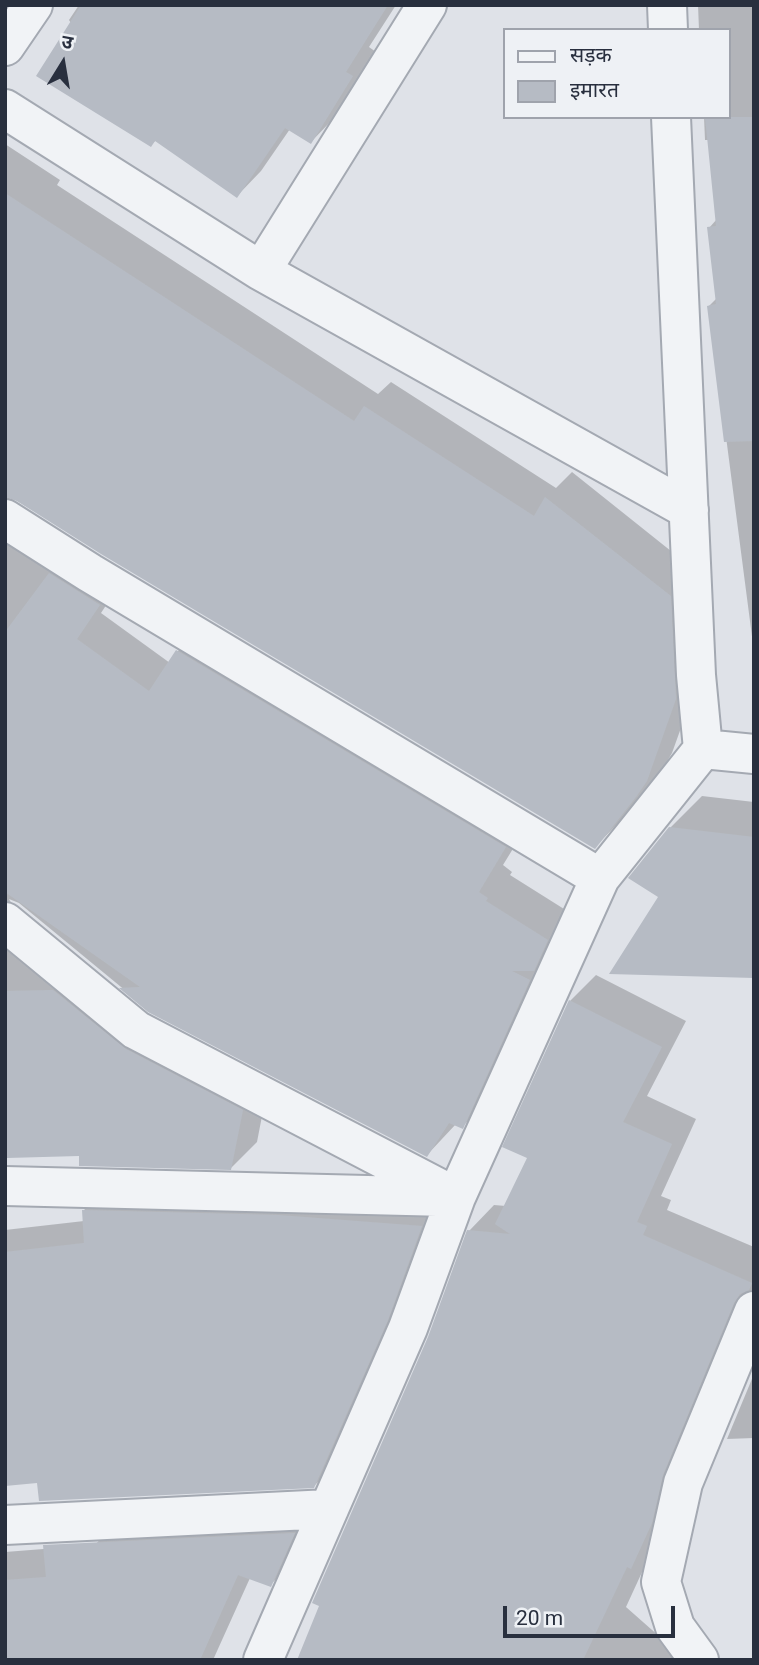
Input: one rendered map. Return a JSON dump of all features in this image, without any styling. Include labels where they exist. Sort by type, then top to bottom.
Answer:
[{"type":"street","points":[[5,46],[33,5]]},
{"type":"street","points":[[261,271],[427,5]]},
{"type":"street","points":[[667,5],[668,28]]},
{"type":"street","points":[[5,109],[261,271],[689,510]]},
{"type":"street","points":[[263,1660],[408,1328],[456,1197],[600,878],[703,749],[696,675],[671,119]]},
{"type":"street","points":[[5,519],[102,580],[600,878]]},
{"type":"street","points":[[703,749],[754,754]]},
{"type":"street","points":[[5,922],[136,1030],[456,1197]]},
{"type":"street","points":[[5,1186],[456,1197]]},
{"type":"street","points":[[699,1660],[675,1627],[661,1582],[683,1483],[754,1311]]},
{"type":"street","points":[[5,1525],[329,1509]]},
{"type":"building","points":[[81,5],[388,5],[346,72],[353,76],[311,144],[285,128],[237,198],[155,141],[151,147],[36,76]]},
{"type":"building","points":[[754,117],[754,441],[724,442],[707,306],[716,304],[707,227],[716,226],[705,119]]},
{"type":"building","points":[[5,193],[354,421],[364,406],[534,516],[545,497],[671,596],[676,699],[647,781],[595,849],[17,501],[5,497]]},
{"type":"building","points":[[49,573],[100,605],[77,639],[149,691],[176,650],[506,847],[479,892],[488,898],[486,901],[548,940],[534,971],[512,971],[530,980],[463,1129],[449,1123],[427,1157],[148,1012],[119,988],[140,987],[5,892],[5,632]]},
{"type":"building","points":[[669,827],[754,837],[754,978],[609,974],[658,897],[628,878]]},
{"type":"building","points":[[53,990],[126,1049],[243,1110],[231,1170],[79,1166],[79,1156],[7,1158],[5,991]]},
{"type":"building","points":[[569,1000],[662,1047],[623,1122],[672,1144],[637,1222],[647,1226],[643,1235],[752,1283],[749,1290],[740,1294],[734,1303],[663,1475],[652,1523],[631,1569],[627,1567],[583,1660],[297,1660],[319,1606],[312,1603],[428,1337],[467,1230],[510,1234],[495,1224],[527,1158],[502,1147]]},
{"type":"building","points":[[82,1210],[278,1215],[422,1226],[388,1320],[314,1488],[39,1501],[37,1483],[5,1486],[5,1252],[84,1243]]},
{"type":"building","points":[[295,1533],[271,1587],[238,1575],[200,1660],[5,1660],[5,1580],[46,1577],[43,1545]]}]
